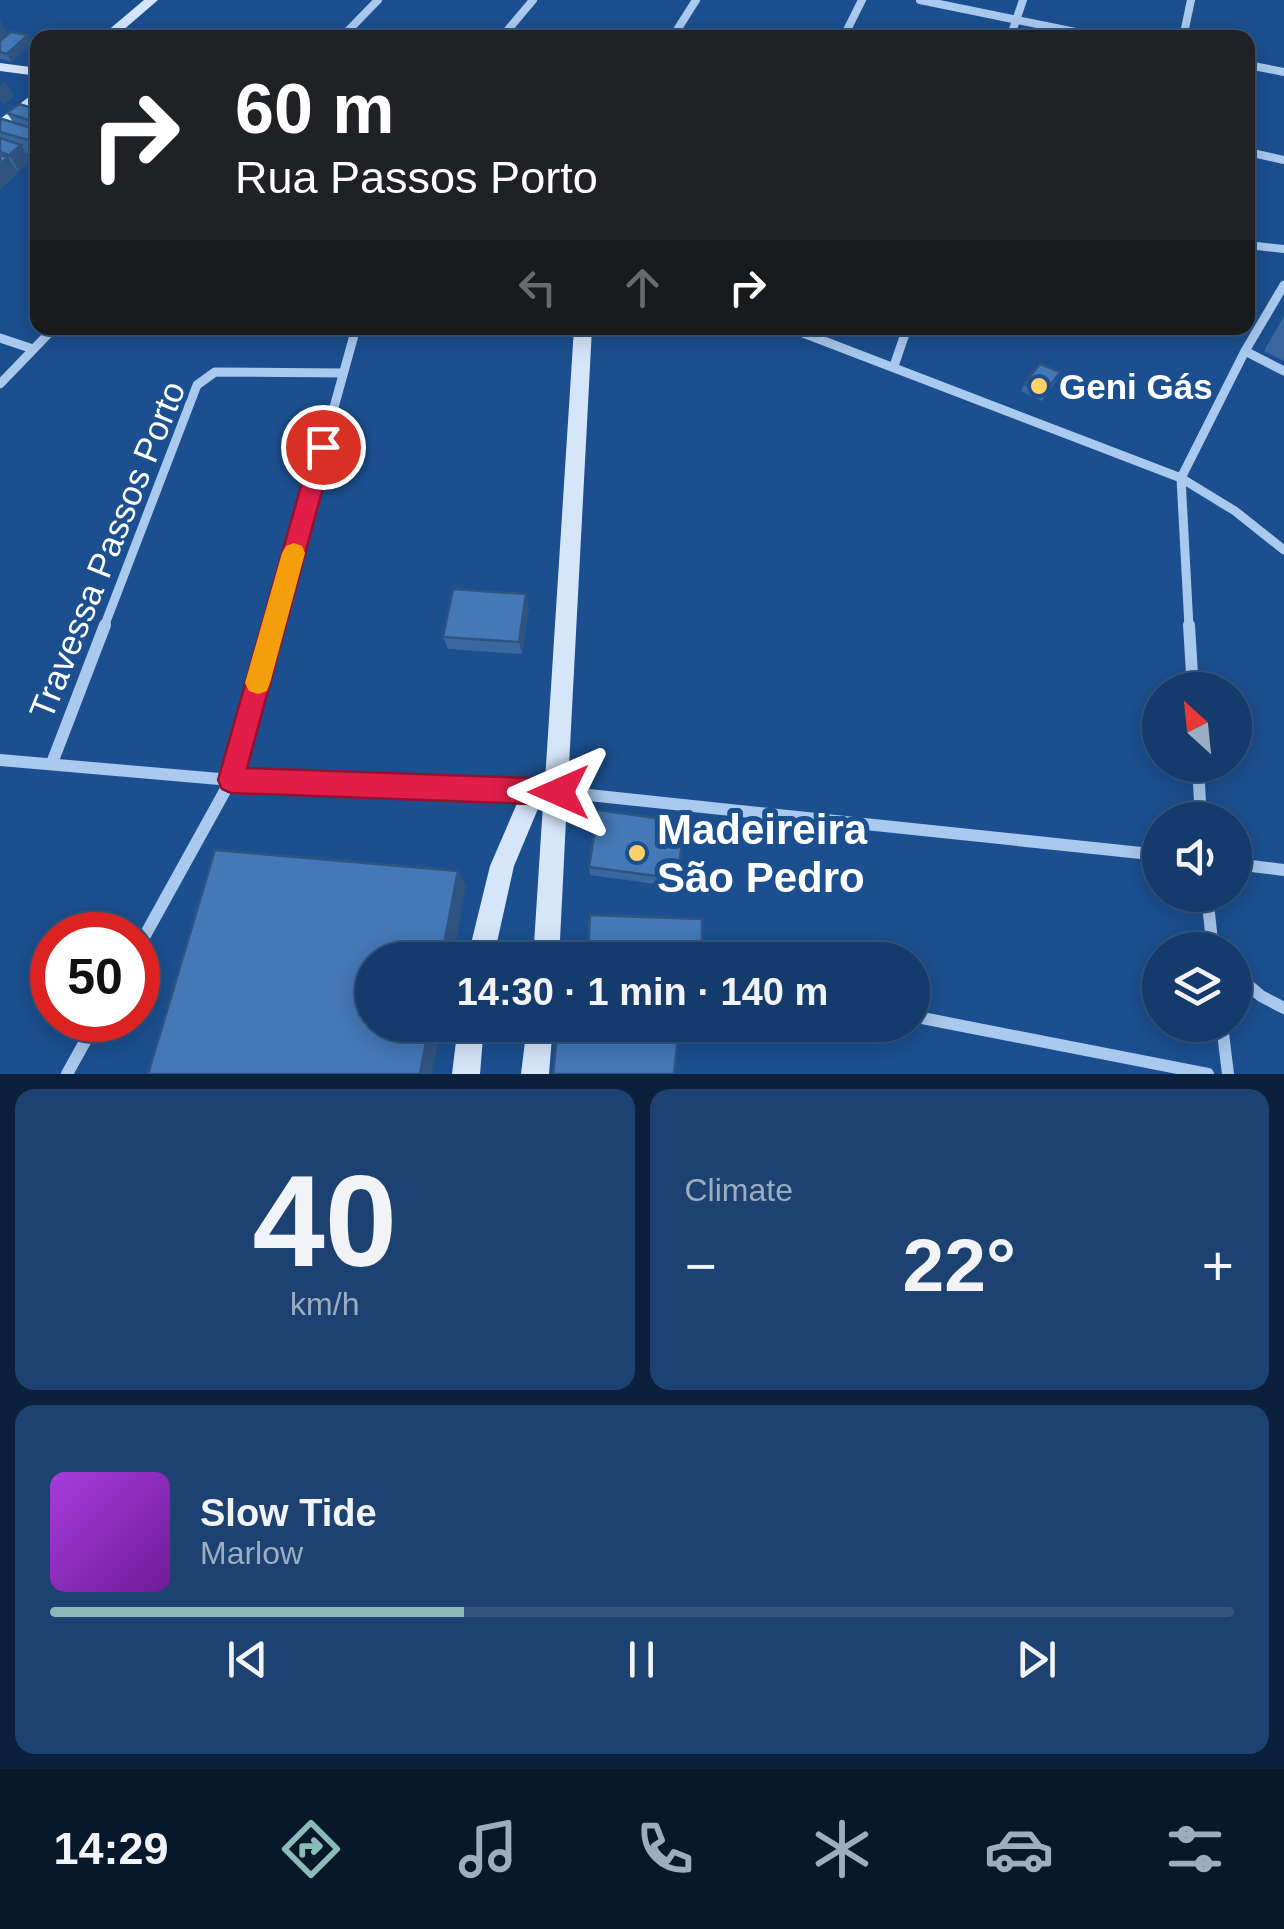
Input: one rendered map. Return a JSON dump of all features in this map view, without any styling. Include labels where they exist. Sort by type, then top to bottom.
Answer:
[{"type":"main road","points":[[115,30],[152,0]]},
{"type":"main road","points":[[0,67],[30,71]]},
{"type":"main road","points":[[0,126],[30,101]]},
{"type":"main road","points":[[547,942],[559,792],[583,335]]},
{"type":"main road","points":[[484,942],[502,866],[533,794],[559,792]]},
{"type":"main road","points":[[466,1074],[469,1042]]},
{"type":"main road","points":[[535,1074],[538,1042]]},
{"type":"street","points":[[348,30],[378,0]]},
{"type":"street","points":[[508,30],[533,0]]},
{"type":"street","points":[[677,30],[696,0]]},
{"type":"street","points":[[848,30],[862,0]]},
{"type":"street","points":[[920,0],[1065,30]]},
{"type":"street","points":[[1013,30],[1023,0]]},
{"type":"street","points":[[1185,30],[1191,0]]},
{"type":"street","points":[[1255,66],[1284,72]]},
{"type":"street","points":[[1255,154],[1284,160]]},
{"type":"street","points":[[1255,245],[1284,249]]},
{"type":"street","points":[[1255,334],[1284,284]]},
{"type":"street","points":[[0,384],[47,335]]},
{"type":"street","points":[[158,912],[231,780],[354,335]]},
{"type":"street","points":[[809,335],[1181,478],[1235,511],[1284,550]]},
{"type":"street","points":[[894,366],[905,335]]},
{"type":"street","points":[[1192,672],[1181,478],[1254,335]]},
{"type":"street","points":[[0,338],[33,349]]},
{"type":"street","points":[[1245,351],[1284,371]]},
{"type":"street","name":"Travessa Passos Porto","points":[[52,763],[196,386],[215,372],[343,373]]},
{"type":"street","points":[[0,760],[231,780],[533,794]]},
{"type":"street","points":[[559,792],[1142,853]]},
{"type":"street","points":[[1252,866],[1284,870]]},
{"type":"street","points":[[1252,988],[1284,1008]]},
{"type":"street","points":[[930,1020],[1208,1074]]},
{"type":"street","points":[[67,1074],[85,1042]]},
{"type":"street","points":[[1224,1042],[1228,1074]]},
{"type":"building","points":[[11,32],[28,35],[7,54],[0,52],[0,41]]},
{"type":"building","points":[[19,104],[30,107],[30,120],[7,113]]},
{"type":"building","points":[[0,120],[30,128],[30,139],[0,132]]},
{"type":"building","points":[[0,138],[21,145],[9,155],[0,152]]},
{"type":"building","name":"Geni Gás","points":[[1040,364],[1060,372],[1045,393],[1024,384]]},
{"type":"building","points":[[453,589],[526,594],[519,642],[443,637]]},
{"type":"building","name":"Madeireira São Pedro","points":[[598,810],[684,822],[678,879],[589,867]]},
{"type":"building","points":[[215,850],[458,871],[444,942],[355,942],[355,1042],[426,1042],[420,1074],[148,1074]]},
{"type":"building","points":[[590,915],[702,919],[702,942],[588,942]]},
{"type":"building","points":[[556,1042],[677,1042],[674,1074],[553,1074]]},
{"type":"slow traffic","points":[[258,683],[294,553]]},
{"type":"place","name":"Geni Gás","points":[[1039,386]]},
{"type":"place","name":"Madeireira São Pedro","points":[[637,853]]},
{"type":"route","points":[[323,447],[231,780],[559,792]]}]
